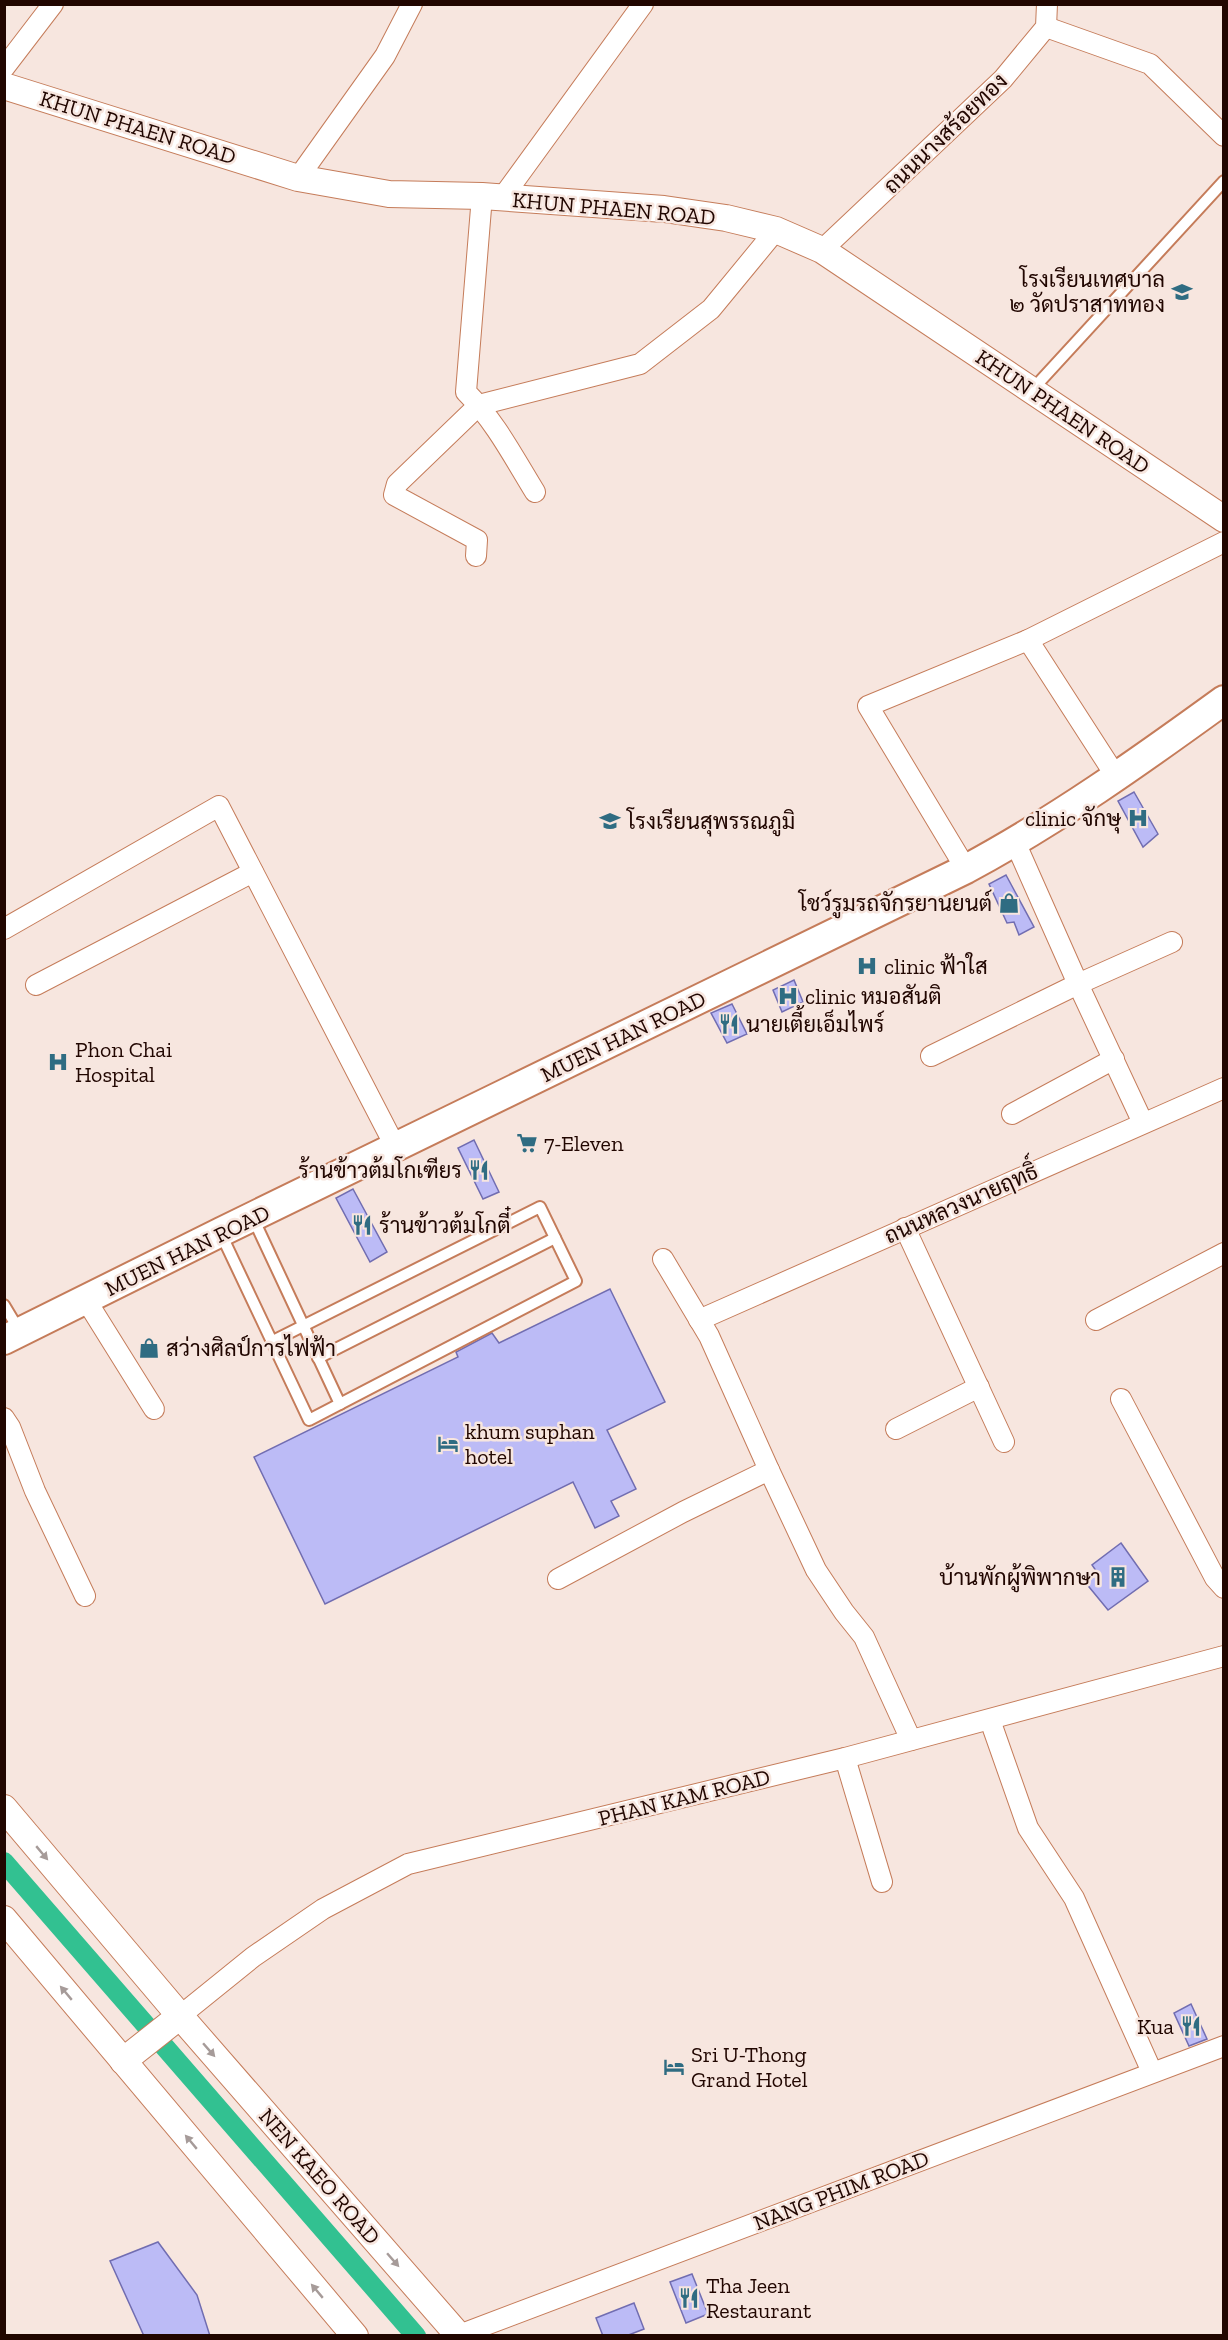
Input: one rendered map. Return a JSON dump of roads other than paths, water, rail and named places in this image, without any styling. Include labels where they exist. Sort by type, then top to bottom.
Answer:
[{"type":"main road","name":"MUEN HAN ROAD","points":[[13,1336],[221,1232],[966,869],[1015,842],[1117,778],[1224,700]]},
{"type":"street","points":[[4,68],[54,4]]},
{"type":"street","points":[[298,178],[385,56],[412,4]]},
{"type":"street","points":[[535,492],[479,405],[466,392],[492,197],[643,4]]},
{"type":"street","points":[[1047,4],[1046,27],[1150,64],[1224,136]]},
{"type":"street","name":"ถนนนางสร้อยทอง","points":[[822,250],[1003,79],[1046,27]]},
{"type":"street","name":"KHUN PHAEN ROAD","points":[[4,86],[298,178],[389,194],[492,197],[664,208],[726,218],[776,230],[822,250],[1224,519]]},
{"type":"street","points":[[476,556],[477,540],[394,495],[397,484],[479,405],[640,364],[711,309],[776,230]]},
{"type":"street","points":[[966,869],[868,706],[1028,640],[1224,542]]},
{"type":"street","points":[[1028,640],[1117,778]]},
{"type":"street","points":[[4,929],[219,806],[396,1148]]},
{"type":"street","points":[[1015,842],[1143,1123]]},
{"type":"street","points":[[36,985],[253,872]]},
{"type":"street","points":[[931,1056],[1078,984],[1172,942]]},
{"type":"street","points":[[1012,1114],[1114,1059]]},
{"type":"street","name":"ถนนหลวงนายฤทธิ์","points":[[699,1320],[1224,1088]]},
{"type":"street","points":[[905,1228],[1004,1442]]},
{"type":"street","points":[[1096,1320],[1224,1253]]},
{"type":"street","points":[[663,1259],[709,1336],[816,1570],[864,1637],[911,1740]]},
{"type":"street","points":[[86,1300],[154,1409]]},
{"type":"street","points":[[896,1429],[979,1387]]},
{"type":"street","points":[[1121,1399],[1215,1578],[1224,1588]]},
{"type":"street","points":[[4,1418],[10,1427],[35,1491],[85,1596]]},
{"type":"street","points":[[558,1579],[683,1512],[769,1470]]},
{"type":"street","name":"PHAN KAM ROAD","points":[[171,2023],[253,1957],[323,1909],[408,1864],[845,1758],[1224,1656]]},
{"type":"street","points":[[990,1720],[1028,1828],[1074,1898],[1152,2072]]},
{"type":"street","points":[[845,1758],[882,1882]]},
{"type":"street","name":"NEN KAEO ROAD","points":[[4,1808],[171,2023],[458,2335]]},
{"type":"street","points":[[4,1919],[131,2054],[355,2336]]},
{"type":"street","points":[[131,2054],[171,2023]]},
{"type":"street","name":"NANG PHIM ROAD","points":[[458,2335],[1224,2046]]},
{"type":"lane","points":[[1032,390],[1224,181]]},
{"type":"lane","points":[[221,1232],[309,1420],[576,1281],[540,1207],[273,1341]]},
{"type":"lane","points":[[253,1218],[340,1404]]},
{"type":"lane","points":[[318,1358],[555,1238]]},
{"type":"lane","points":[[4,1305],[13,1336]]},
{"type":"waterway","points":[[4,1862],[416,2336]]},
{"type":"place","name":"โรงเรียนเทศบาล ๒ วัดปราสาททอง","points":[[1182,292]]},
{"type":"place","name":"clinic จักษุ","points":[[1138,818]]},
{"type":"place","name":"โรงเรียนสุพรรณภูมิ","points":[[610,821]]},
{"type":"place","name":"โชว์รูมรถจักรยานยนต์","points":[[1009,903]]},
{"type":"place","name":"clinic ฟ้าใส","points":[[867,966]]},
{"type":"place","name":"clinic หมอสันติ","points":[[788,996]]},
{"type":"place","name":"นายเตี้ยเอ็มไพร์","points":[[729,1024]]},
{"type":"place","name":"Phon Chai Hospital","points":[[58,1062]]},
{"type":"place","name":"7-Eleven","points":[[527,1143]]},
{"type":"place","name":"ร้านข้าวต้มโกเฑียร","points":[[479,1170]]},
{"type":"place","name":"ร้านข้าวต้มโกตี๋","points":[[362,1225]]},
{"type":"place","name":"สว่างศิลป์การไฟฟ้า","points":[[149,1348]]},
{"type":"place","name":"khum suphan hotel","points":[[448,1444]]},
{"type":"place","name":"บ้านพักผู้พิพากษา","points":[[1118,1577]]},
{"type":"place","name":"Kua","points":[[1191,2026]]},
{"type":"place","name":"Sri U-Thong Grand Hotel","points":[[674,2067]]},
{"type":"place","name":"Tha Jeen Restaurant","points":[[689,2298]]}]
